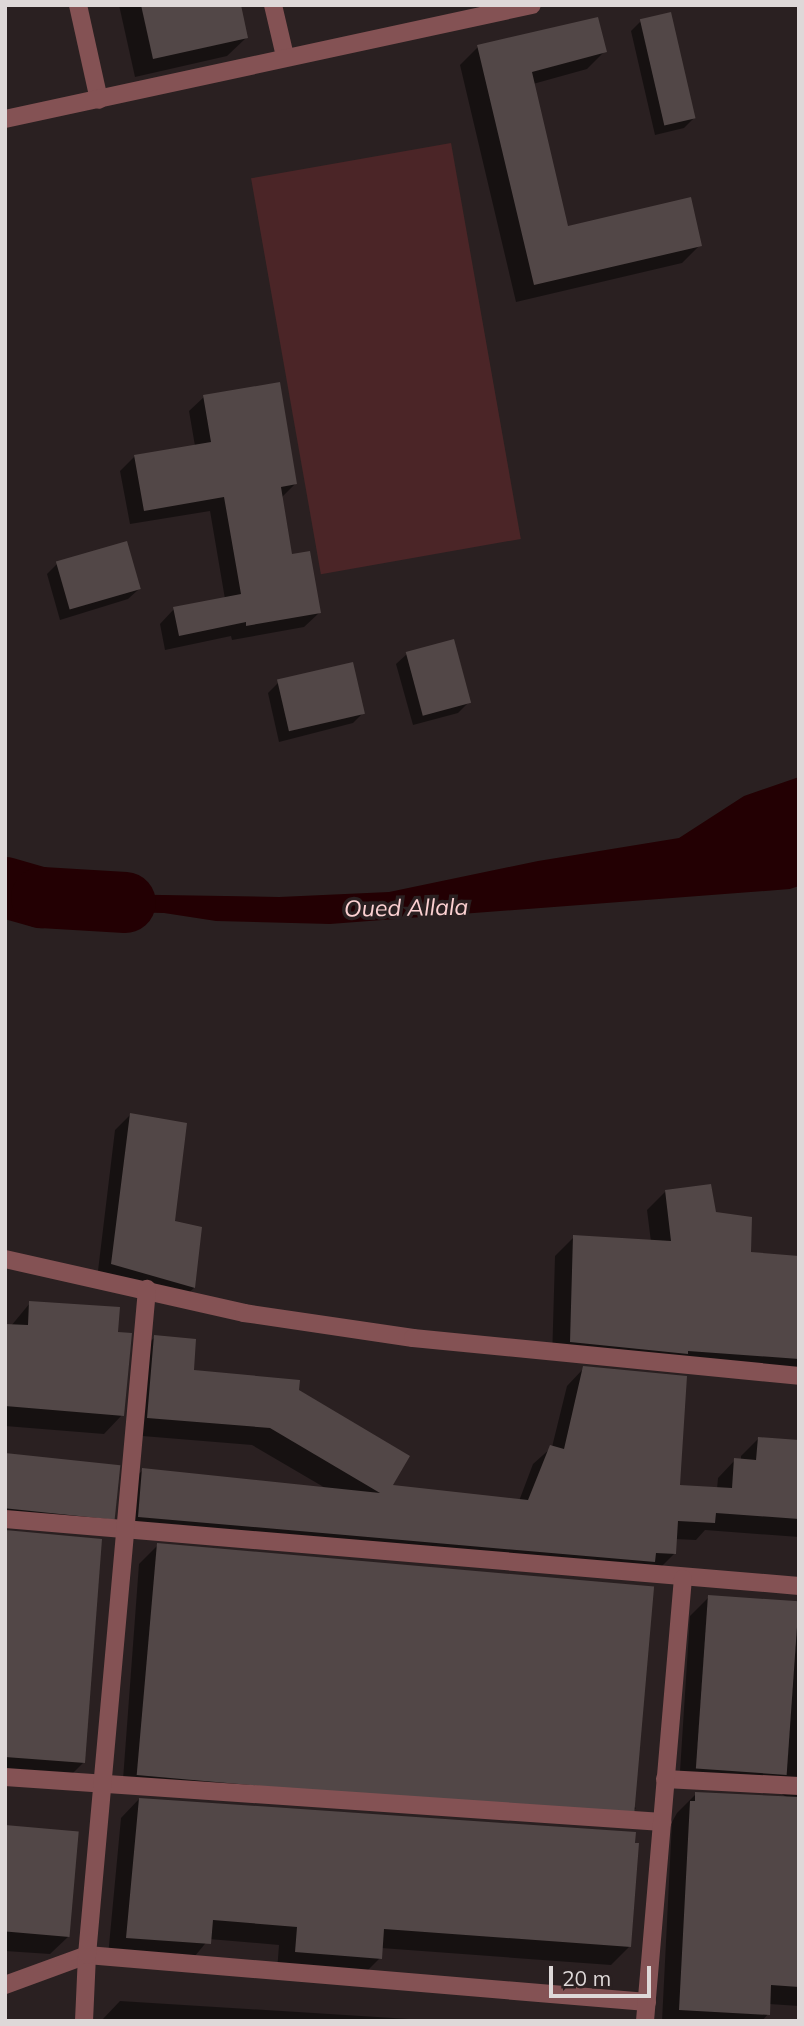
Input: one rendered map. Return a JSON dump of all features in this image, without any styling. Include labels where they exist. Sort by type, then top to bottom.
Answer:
[{"type":"street","points":[[78,5],[99,100]]},
{"type":"street","points":[[273,5],[285,56]]},
{"type":"street","points":[[5,119],[285,56],[532,5]]},
{"type":"street","points":[[5,1259],[244,1313],[413,1338],[799,1376]]},
{"type":"street","points":[[84,2021],[87,1955],[147,1289]]},
{"type":"street","points":[[5,1519],[683,1579],[799,1586]]},
{"type":"street","points":[[645,2021],[683,1579]]},
{"type":"street","points":[[5,1777],[662,1822]]},
{"type":"street","points":[[665,1779],[799,1786]]},
{"type":"street","points":[[5,1985],[87,1955],[647,2002]]},
{"type":"shaded area","points":[[451,143],[521,539],[321,574],[251,178]]},
{"type":"water","points":[[799,777],[799,886],[790,889],[330,924],[216,921],[164,913],[75,911],[41,897],[101,894],[279,897],[389,892],[538,861],[679,838],[744,796]]},
{"type":"building","points":[[141,5],[241,5],[248,38],[153,59]]},
{"type":"building","points":[[671,12],[696,118],[664,125],[640,19]]},
{"type":"building","points":[[598,17],[607,52],[532,72],[568,226],[691,197],[702,246],[534,285],[477,45]]},
{"type":"building","points":[[280,382],[297,484],[281,487],[292,554],[310,551],[321,613],[246,626],[246,622],[179,636],[173,607],[241,594],[224,497],[144,511],[134,455],[211,442],[203,395]]},
{"type":"building","points":[[127,541],[141,589],[70,609],[56,561]]},
{"type":"building","points":[[454,639],[471,703],[423,716],[406,652]]},
{"type":"building","points":[[353,662],[365,714],[289,731],[277,680]]},
{"type":"building","points":[[130,1113],[187,1123],[175,1221],[202,1227],[195,1288],[111,1264]]},
{"type":"building","points":[[711,1184],[716,1212],[752,1217],[751,1252],[799,1256],[799,1359],[688,1351],[688,1354],[570,1342],[573,1235],[671,1241],[665,1190]]},
{"type":"building","points":[[29,1301],[120,1307],[118,1332],[132,1333],[124,1416],[5,1406],[5,1324],[28,1325]]},
{"type":"building","points":[[154,1335],[196,1339],[194,1370],[300,1380],[299,1390],[410,1456],[393,1485],[528,1500],[550,1445],[564,1449],[583,1366],[687,1376],[680,1485],[732,1488],[734,1458],[756,1460],[758,1437],[799,1440],[799,1519],[716,1513],[715,1523],[678,1521],[676,1554],[656,1553],[655,1562],[138,1517],[142,1468],[380,1493],[270,1428],[147,1418]]},
{"type":"building","points":[[5,1453],[120,1465],[115,1520],[5,1508]]},
{"type":"building","points":[[5,1530],[102,1539],[85,1763],[5,1757]]},
{"type":"building","points":[[157,1543],[654,1586],[634,1819],[137,1775]]},
{"type":"building","points":[[708,1595],[799,1601],[787,1775],[696,1769]]},
{"type":"building","points":[[695,1792],[799,1797],[799,1987],[771,1985],[770,2015],[679,2010],[690,1801],[695,1801]]},
{"type":"building","points":[[139,1798],[636,1832],[635,1843],[639,1843],[631,1947],[384,1929],[382,1959],[295,1952],[297,1927],[213,1920],[211,1944],[126,1938]]},
{"type":"building","points":[[5,1825],[79,1831],[69,1937],[5,1931]]},
{"type":"waterway","name":"Oued Allala","points":[[5,887],[41,897],[125,902]]}]
